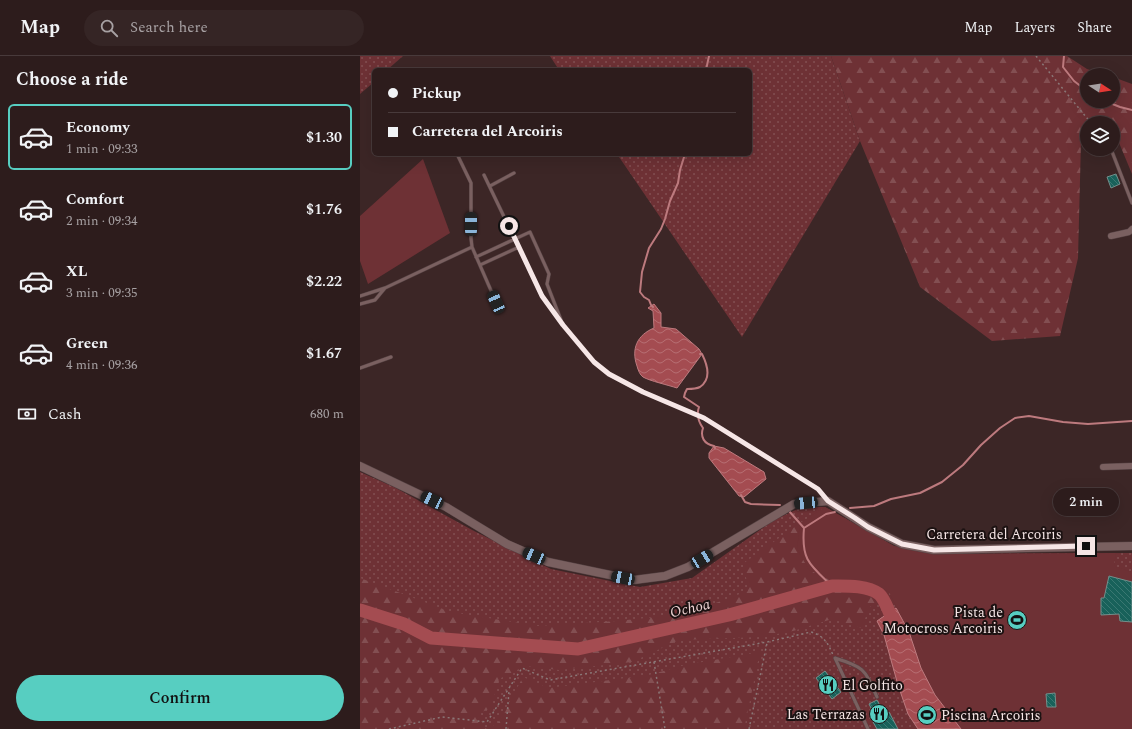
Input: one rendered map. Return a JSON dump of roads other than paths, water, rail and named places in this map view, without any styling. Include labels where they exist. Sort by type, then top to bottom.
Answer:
[{"type":"street","points":[[1111,236],[1129,232],[1132,229]]},
{"type":"street","points":[[360,466],[446,507],[507,544],[548,562],[634,580],[665,576],[688,567],[794,504],[828,501]]},
{"type":"street","points":[[1103,467],[1132,466]]},
{"type":"street","name":"Carretera del Arcoiris","points":[[828,501],[868,527],[902,544],[934,550],[1132,546]]},
{"type":"lane","points":[[458,156],[471,184],[472,247],[496,302]]},
{"type":"lane","points":[[1114,156],[1132,203]]},
{"type":"lane","points":[[490,186],[514,173]]},
{"type":"lane","points":[[484,175],[542,296],[563,325],[594,362],[609,374],[643,392],[702,417],[818,489],[828,501]]},
{"type":"lane","points":[[476,257],[530,232],[549,274],[547,284],[563,325]]},
{"type":"lane","points":[[360,296],[385,288],[472,247]]},
{"type":"lane","points":[[480,265],[519,247]]},
{"type":"lane","points":[[360,304],[375,300],[385,288]]},
{"type":"lane","points":[[360,368],[391,357]]},
{"type":"lane","points":[[868,729],[834,658],[857,666],[863,670],[867,675],[877,697]]},
{"type":"water","points":[[654,304],[661,313],[661,327],[676,329],[699,349],[702,354],[677,388],[643,377],[639,372],[635,360],[635,348],[637,343],[643,334],[654,328],[653,311],[648,308]]},
{"type":"water","points":[[714,446],[724,448],[764,472],[766,479],[744,497],[739,496],[709,458],[709,453]]},
{"type":"water","points":[[896,608],[909,632],[921,668],[935,695],[961,729],[918,729],[908,714],[884,635],[877,621]]},
{"type":"waterway","points":[[706,68],[709,56]]},
{"type":"waterway","points":[[1064,56],[1063,67],[1074,81],[1080,86]]},
{"type":"waterway","points":[[1120,107],[1132,110]]},
{"type":"waterway","points":[[653,307],[649,300],[640,292],[642,272],[649,248],[661,229],[665,219],[670,201],[678,183],[684,156]]},
{"type":"waterway","points":[[700,354],[702,354],[707,367],[706,380],[700,387],[695,389],[687,389],[684,397],[699,407],[698,415],[703,428],[702,434],[704,440],[715,448]]},
{"type":"waterway","points":[[850,508],[874,506],[891,499],[920,493],[942,482],[963,465],[981,445],[1000,428],[1015,418],[1029,416],[1063,422],[1088,424],[1132,421]]},
{"type":"waterway","points":[[741,495],[745,502],[751,504],[780,505]]},
{"type":"waterway","points":[[789,511],[804,528]]},
{"type":"waterway","points":[[832,586],[818,573],[809,561],[804,548],[803,539],[804,528],[826,514],[835,512]]},
{"type":"waterway","name":"Ochoa","points":[[360,610],[404,624],[431,638],[578,649],[729,615],[832,586],[850,586],[869,589],[879,594],[891,615],[895,628]]},
{"type":"place","name":"Pista de Motocross Arcoiris","points":[[1017,620]]},
{"type":"place","name":"El Golfito","points":[[828,685]]},
{"type":"place","name":"Las Terrazas","points":[[879,714]]},
{"type":"place","name":"Piscina Arcoiris","points":[[927,715]]}]
